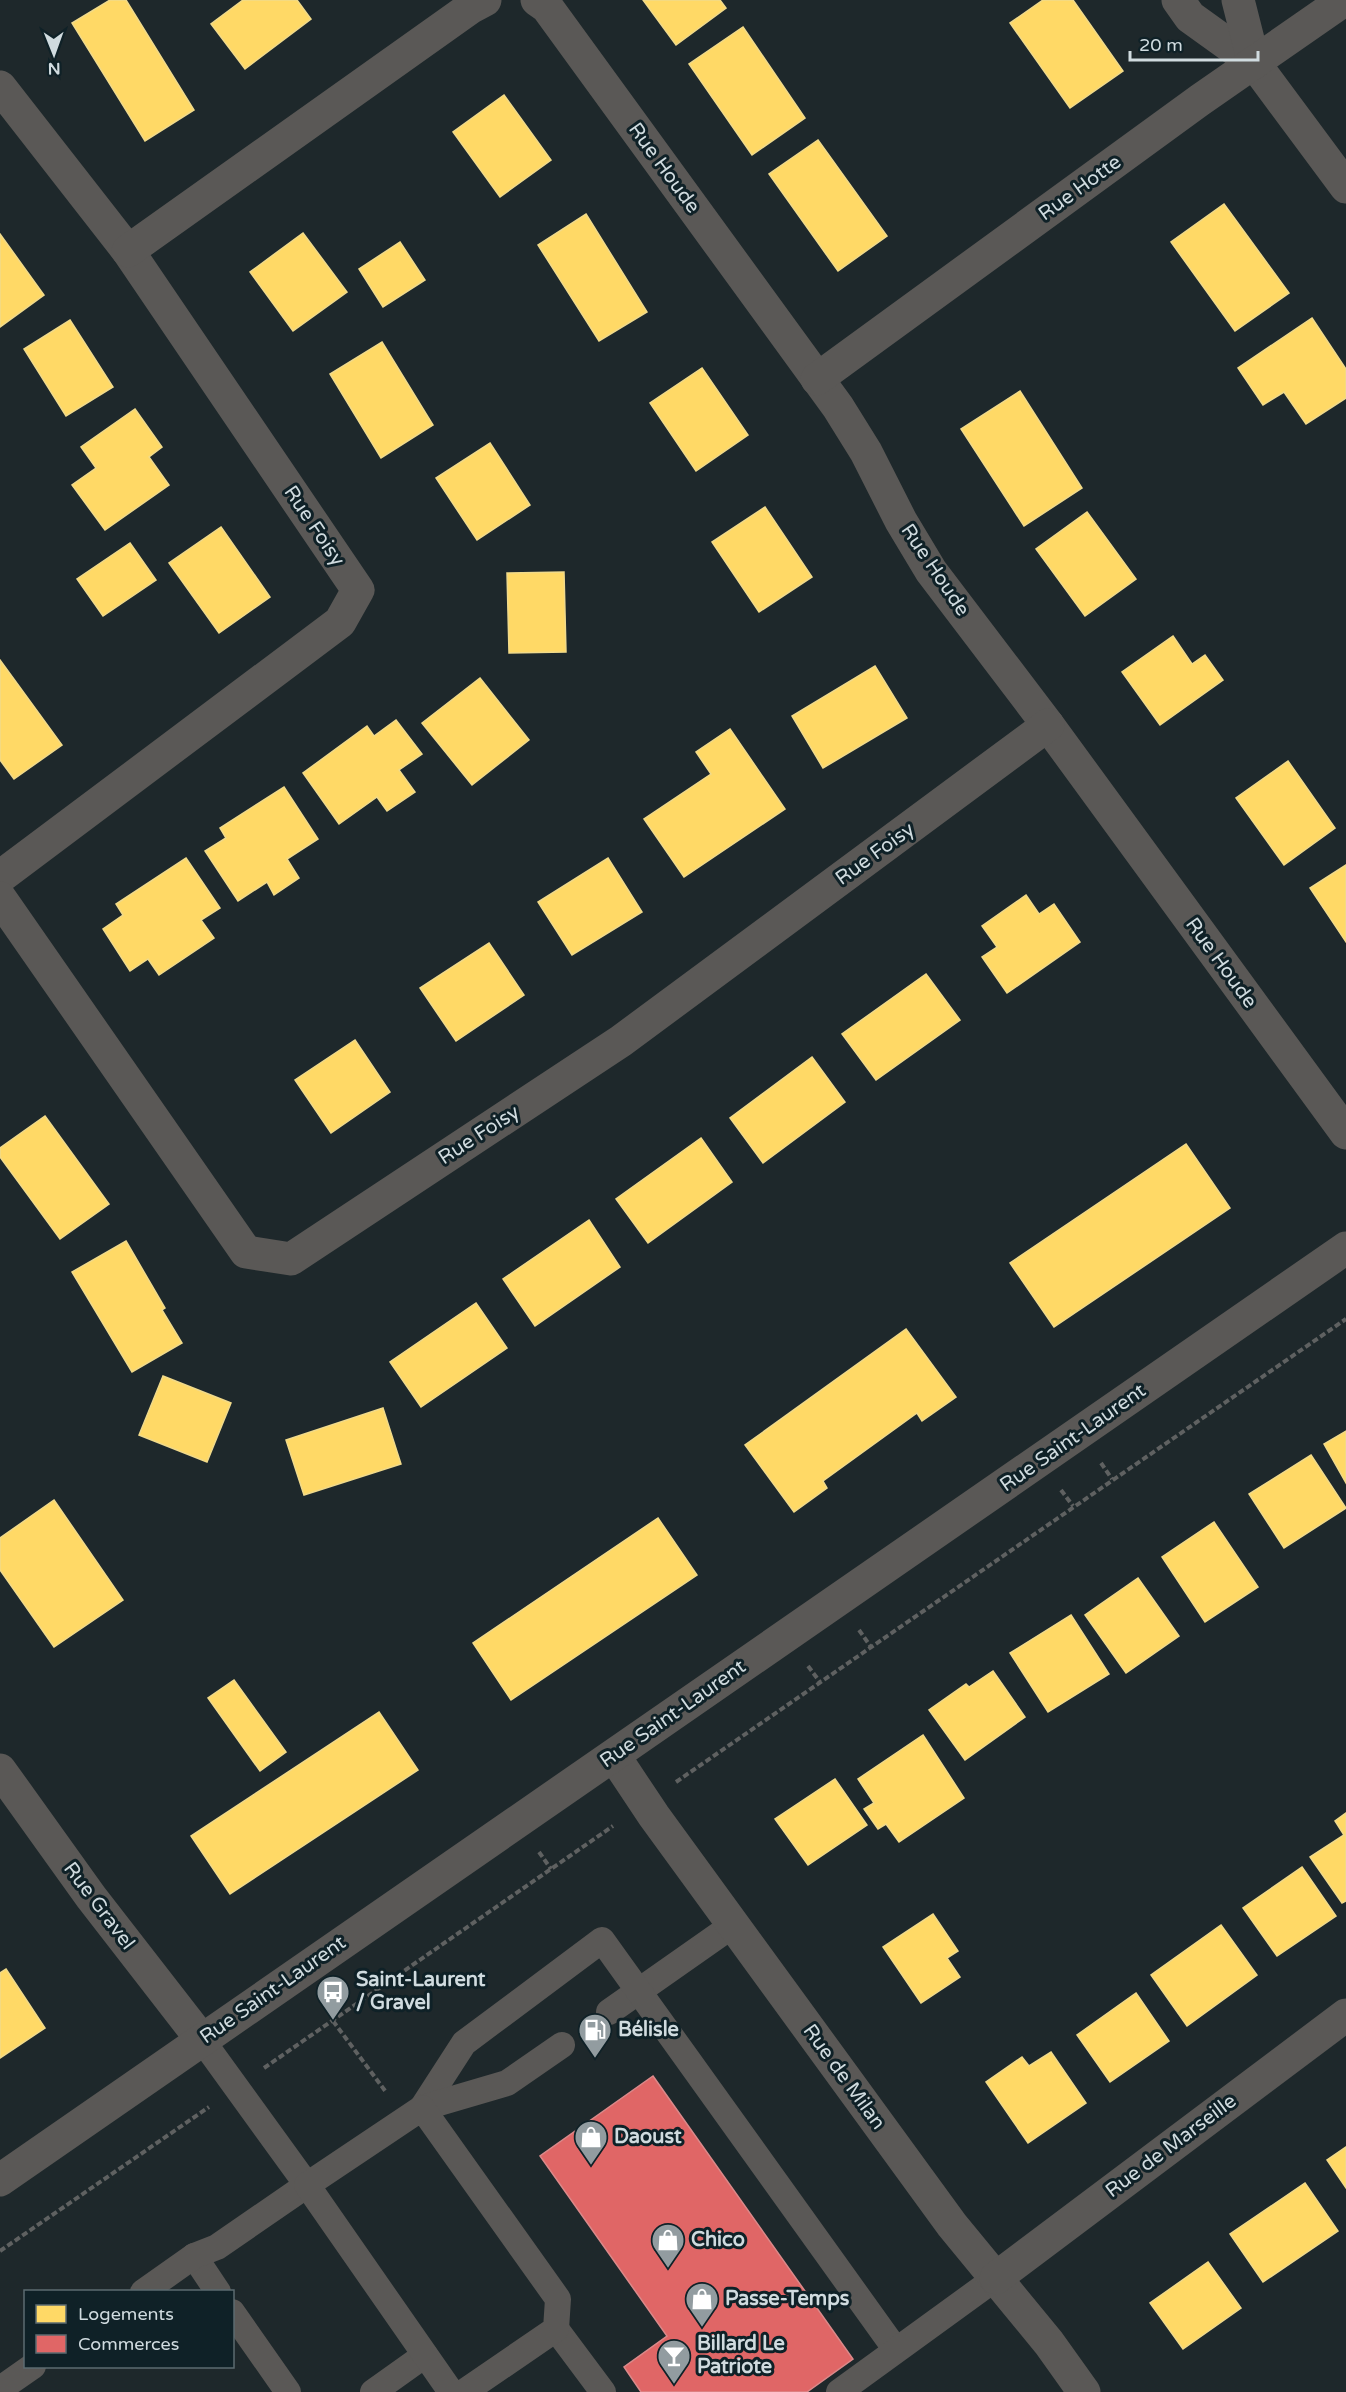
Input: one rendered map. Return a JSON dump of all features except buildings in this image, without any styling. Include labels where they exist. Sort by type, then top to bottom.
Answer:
[{"type":"street","points":[[128,251],[470,8],[485,0]]},
{"type":"street","name":"Rue Houde","points":[[537,0],[547,7],[817,379],[866,452],[901,521],[931,571],[1048,725],[1346,1133]]},
{"type":"street","points":[[1178,0],[1190,17],[1254,63],[1346,187]]},
{"type":"street","points":[[1238,0],[1254,63]]},
{"type":"street","name":"Rue Hotte","points":[[817,379],[1344,0]]},
{"type":"street","name":"Rue Foisy","points":[[0,87],[128,251],[358,590],[340,622],[0,877]]},
{"type":"street","name":"Rue Foisy","points":[[0,898],[246,1252],[291,1259],[621,1041],[1048,725]]},
{"type":"street","name":"Rue Saint-Laurent","points":[[0,2180],[1346,1248]]},
{"type":"street","name":"Rue de Milan","points":[[614,1756],[733,1925],[952,2225],[1049,2343],[1084,2392]]},
{"type":"street","name":"Rue Gravel","points":[[0,1770],[91,1897],[201,2040]]},
{"type":"street","name":"Rue de Marseille","points":[[996,2278],[1346,2015]]},
{"type":"lane","points":[[609,2012],[733,1925]]},
{"type":"lane","points":[[422,2108],[464,2043],[602,1940],[897,2350]]},
{"type":"lane","points":[[201,2040],[307,2185],[451,2392]]},
{"type":"lane","points":[[146,2290],[194,2256],[217,2247],[422,2108],[507,2083],[561,2045]]},
{"type":"lane","points":[[422,2108],[558,2299],[556,2329],[603,2392]]},
{"type":"lane","points":[[194,2256],[217,2290]]},
{"type":"lane","points":[[839,2392],[996,2278]]},
{"type":"lane","points":[[234,2315],[288,2392]]},
{"type":"lane","points":[[464,2392],[556,2329]]},
{"type":"lane","points":[[373,2392],[425,2355]]},
{"type":"lane","points":[[0,2389],[32,2368]]},
{"type":"path","points":[[698,1768],[1346,1319]]},
{"type":"path","points":[[274,2061],[612,1826]]},
{"type":"path","points":[[333,2021],[362,2059]]},
{"type":"path","points":[[0,2251],[191,2119]]},
{"type":"place","name":"Saint-Laurent / Gravel","points":[[333,2021]]},
{"type":"place","name":"Bélisle","points":[[595,2059]]},
{"type":"place","name":"Daoust","points":[[591,2166]]},
{"type":"place","name":"Chico","points":[[668,2269]]},
{"type":"place","name":"Passe-Temps","points":[[702,2328]]},
{"type":"place","name":"Billard Le Patriote","points":[[674,2385]]}]
